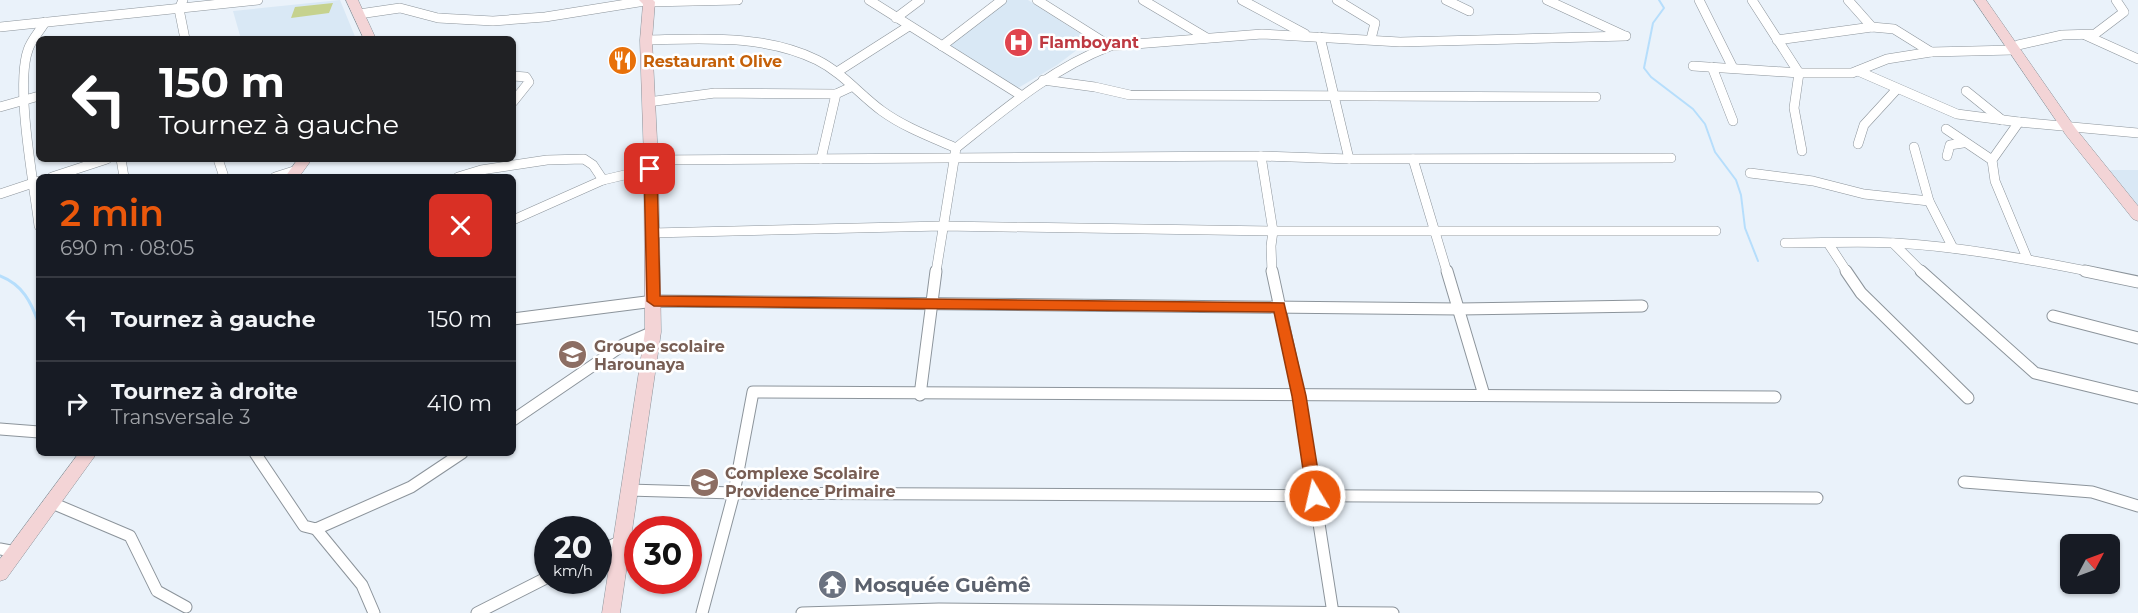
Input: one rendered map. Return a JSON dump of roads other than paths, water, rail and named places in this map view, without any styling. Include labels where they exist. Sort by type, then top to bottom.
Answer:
[{"type":"main road","points":[[352,0],[369,36]]},
{"type":"main road","points":[[1980,0],[2070,128],[2138,216]]},
{"type":"main road","points":[[611,613],[653,332],[646,1]]},
{"type":"main road","points":[[0,573],[8,550],[52,503],[87,456]]},
{"type":"street","points":[[183,0],[179,9],[184,36]]},
{"type":"street","points":[[0,27],[258,0]]},
{"type":"street","points":[[359,14],[400,8],[438,18],[492,21],[545,16],[646,1],[738,0]]},
{"type":"street","points":[[869,0],[1022,96]]},
{"type":"street","points":[[896,18],[920,0]]},
{"type":"street","points":[[942,46],[1002,0]]},
{"type":"street","points":[[1037,0],[1110,46]]},
{"type":"street","points":[[1143,0],[1207,38]]},
{"type":"street","points":[[1242,0],[1309,36]]},
{"type":"street","points":[[1337,0],[1375,23],[1371,39]]},
{"type":"street","points":[[1446,0],[1469,11]]},
{"type":"street","points":[[920,395],[954,153],[1042,80],[1095,51],[1110,46],[1139,46],[1207,38],[1262,34],[1400,42],[1626,36],[1547,0]]},
{"type":"street","points":[[1699,0],[1732,68]]},
{"type":"street","points":[[1752,0],[1799,73],[1794,108],[1802,152]]},
{"type":"street","points":[[1848,0],[1872,27]]},
{"type":"street","points":[[1693,66],[1799,73],[1858,71],[1887,59],[1931,52],[2013,50],[2018,45],[2061,35],[2095,34],[2124,12],[2116,0]]},
{"type":"street","points":[[0,194],[36,182],[34,139],[24,100],[24,60],[27,49],[45,22]]},
{"type":"street","points":[[837,72],[909,26]]},
{"type":"street","points":[[1777,40],[1872,27],[1894,29],[1931,52]]},
{"type":"street","points":[[2084,35],[2138,59]]},
{"type":"street","points":[[1320,37],[1349,159]]},
{"type":"street","points":[[646,40],[743,40],[796,51],[837,72],[851,87],[892,117],[954,153]]},
{"type":"street","points":[[1712,67],[1733,121]]},
{"type":"street","points":[[1858,71],[1957,114],[2070,128],[2138,133]]},
{"type":"street","points":[[516,76],[526,77],[529,82],[516,98]]},
{"type":"street","points":[[1042,80],[1095,87],[1115,95],[1129,96],[1145,94],[1332,94],[1596,97]]},
{"type":"street","points":[[648,102],[715,93],[836,94],[851,87]]},
{"type":"street","points":[[1858,144],[1864,125],[1898,89]]},
{"type":"street","points":[[1966,91],[2002,120]]},
{"type":"street","points":[[821,159],[836,94]]},
{"type":"street","points":[[0,107],[36,97]]},
{"type":"street","points":[[2019,122],[1992,160],[1995,181],[2027,258]]},
{"type":"street","points":[[1946,129],[1963,143],[1992,160]]},
{"type":"street","points":[[1947,156],[1950,145],[1963,143]]},
{"type":"street","points":[[1914,147],[1929,201],[1953,248]]},
{"type":"street","points":[[516,219],[603,180],[651,165],[954,153],[1349,159],[1671,158]]},
{"type":"street","points":[[1261,156],[1273,231],[1269,241],[1271,265],[1299,396],[1333,612]]},
{"type":"street","points":[[468,174],[547,160],[584,159],[593,165],[603,180]]},
{"type":"street","points":[[1413,159],[1484,395]]},
{"type":"street","points":[[61,174],[98,162]]},
{"type":"street","points":[[481,170],[484,162]]},
{"type":"street","points":[[284,174],[298,169]]},
{"type":"street","points":[[1750,173],[1813,181],[1864,194],[1929,201]]},
{"type":"street","points":[[652,233],[942,226],[1273,231],[1716,231]]},
{"type":"street","points":[[1785,243],[1893,243],[1953,248],[2027,258],[2138,282]]},
{"type":"street","points":[[1828,243],[1861,293],[1968,398]]},
{"type":"street","points":[[1893,243],[1924,274],[2035,373],[2138,398]]},
{"type":"street","points":[[516,319],[654,301],[1459,309],[1642,306]]},
{"type":"street","points":[[2053,316],[2138,338]]},
{"type":"street","points":[[516,418],[623,345],[653,332]]},
{"type":"street","points":[[702,613],[734,492],[753,392],[920,395],[1775,397]]},
{"type":"street","points":[[0,429],[36,432]]},
{"type":"street","points":[[257,456],[304,526],[316,529],[362,585],[374,613]]},
{"type":"street","points":[[316,529],[411,486],[457,456]]},
{"type":"street","points":[[1964,482],[2092,492],[2138,507]]},
{"type":"street","points":[[628,490],[1817,498]]},
{"type":"street","points":[[52,503],[130,536],[157,591],[186,607]]},
{"type":"street","points":[[612,545],[621,541]]},
{"type":"street","points":[[477,613],[534,584]]},
{"type":"street","points":[[802,613],[939,611],[1393,613]]},
{"type":"waterway","points":[[1659,0],[1664,8],[1653,23],[1644,68],[1651,77],[1693,109],[1705,124],[1715,152],[1736,180],[1741,195],[1745,228],[1758,261]]},
{"type":"waterway","points":[[0,276],[20,289],[36,316]]},
{"type":"place","name":"Flamboyant","points":[[1018,42]]},
{"type":"place","name":"Restaurant Olive","points":[[622,61]]},
{"type":"place","name":"Groupe scolaire Harounaya","points":[[573,355]]},
{"type":"place","name":"Complexe Scolaire Providence Primaire","points":[[704,482]]},
{"type":"place","name":"Mosquée Guêmê","points":[[833,585]]}]
